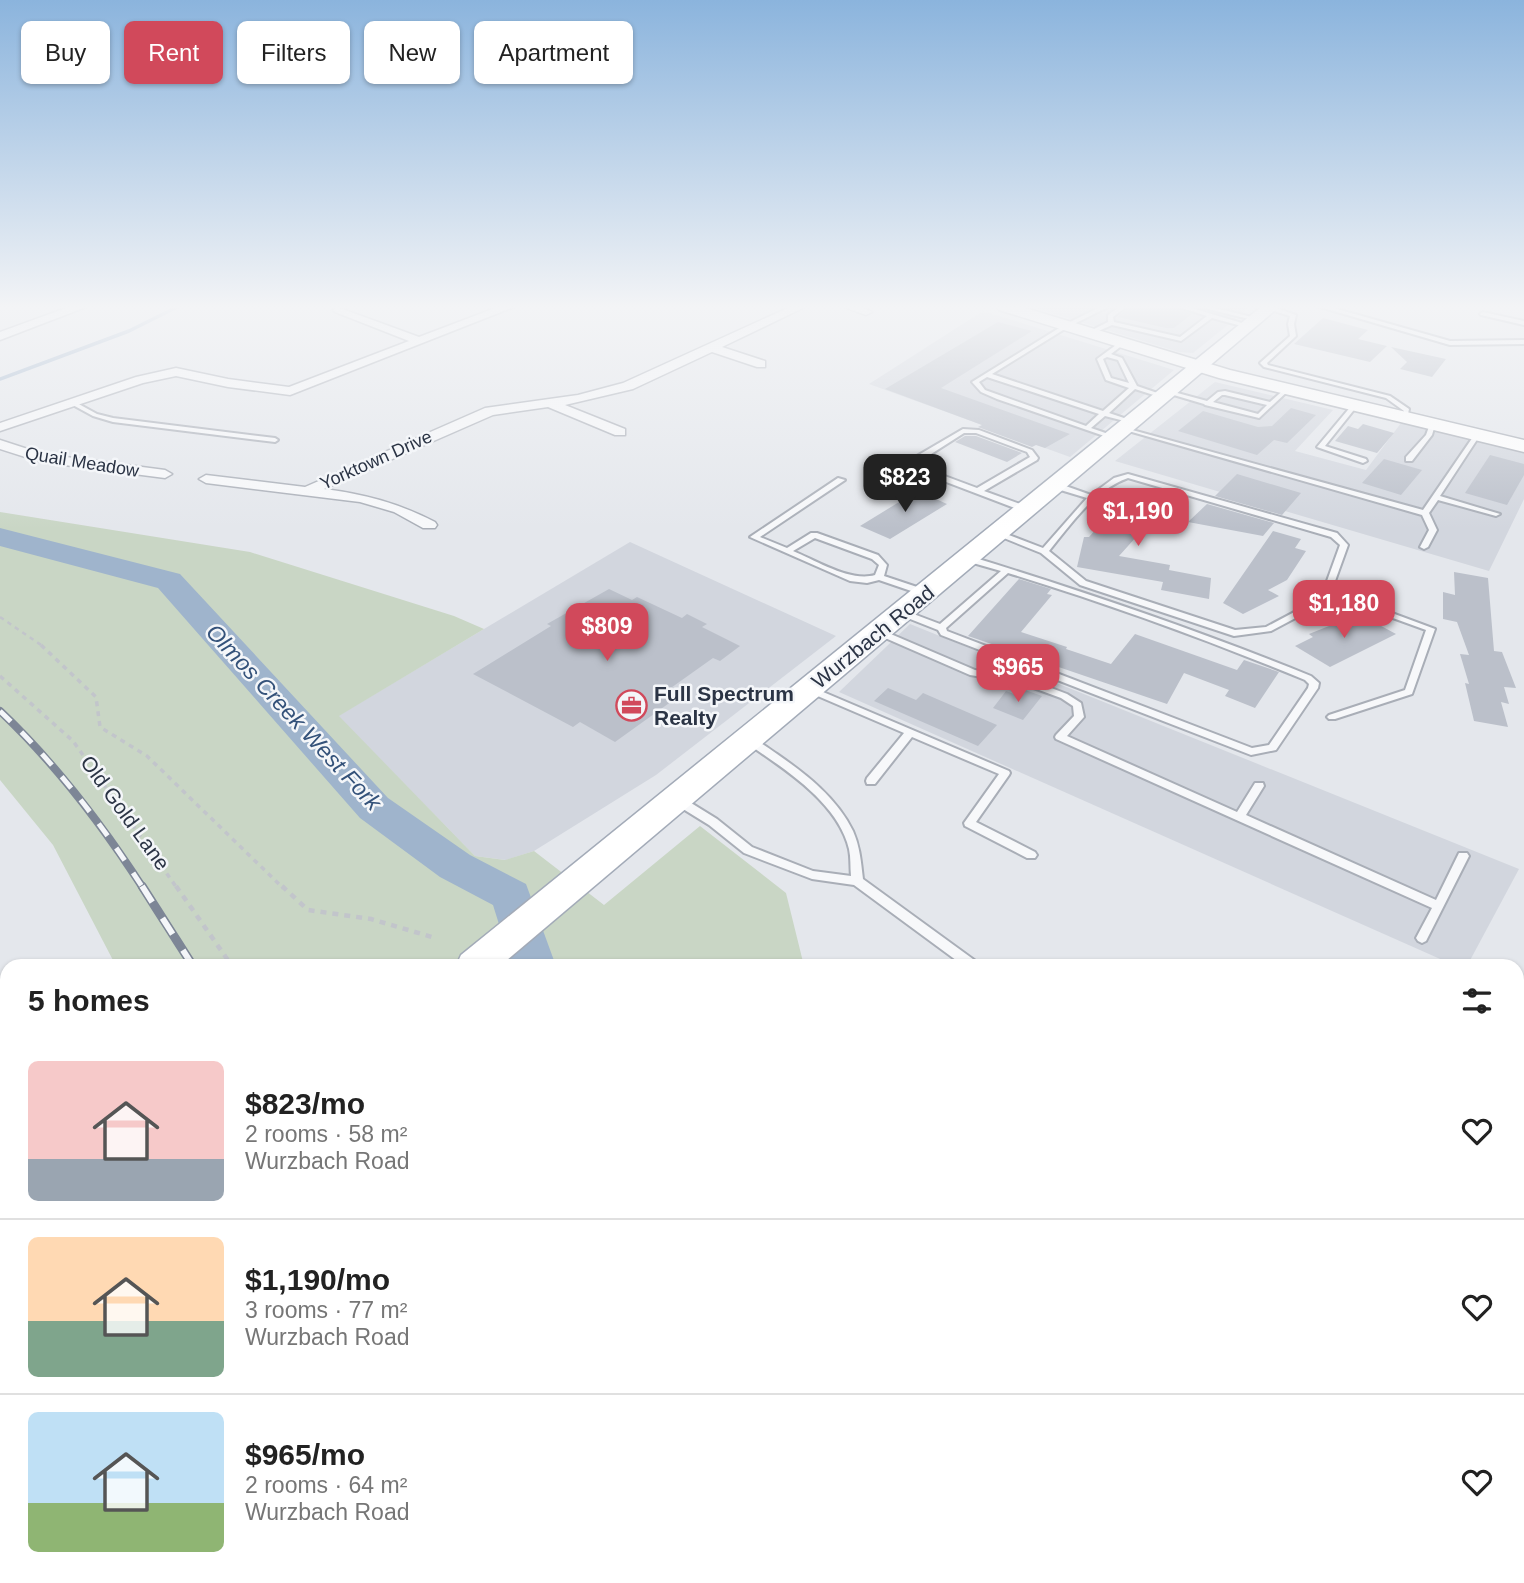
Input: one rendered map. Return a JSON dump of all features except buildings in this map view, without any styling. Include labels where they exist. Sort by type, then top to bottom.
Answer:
[{"type":"main road","name":"Wurzbach Road","points":[[483,959],[1185,381]]},
{"type":"main road","points":[[1255,381],[1524,446]]},
{"type":"street","points":[[0,427],[147,381]]},
{"type":"street","points":[[218,381],[290,391],[316,381]]},
{"type":"street","name":"Yorktown Drive","points":[[307,491],[472,417],[510,407],[613,391],[637,381]]},
{"type":"street","points":[[547,402],[620,432]]},
{"type":"street","name":"Quail Meadow","points":[[0,444],[41,458],[165,474]]},
{"type":"street","points":[[206,479],[382,502],[429,526]]},
{"type":"lane","points":[[977,381],[975,382],[983,391],[1087,428],[1125,430],[1425,513],[1433,530],[1424,547]]},
{"type":"lane","points":[[1004,381],[1105,415],[1125,430]]},
{"type":"lane","points":[[1114,381],[1254,416],[1259,416],[1287,389]]},
{"type":"lane","points":[[1131,381],[1134,387]]},
{"type":"lane","points":[[1325,381],[1388,397],[1407,410],[1405,418]]},
{"type":"lane","points":[[1087,428],[1134,387]]},
{"type":"lane","points":[[1207,404],[1220,393],[1225,393],[1271,404]]},
{"type":"lane","points":[[73,403],[95,415],[113,420],[275,440]]},
{"type":"lane","points":[[1354,406],[1321,447],[1363,461]]},
{"type":"lane","points":[[1409,459],[1429,435],[1432,425]]},
{"type":"lane","points":[[978,491],[1034,458],[1030,452],[977,430],[963,431],[913,462],[915,467],[978,491],[1028,510]]},
{"type":"lane","points":[[1425,513],[1477,435]]},
{"type":"lane","points":[[1044,551],[1093,499],[1118,478],[1128,477],[1334,535],[1344,545],[1331,581],[1334,594]]},
{"type":"lane","points":[[841,480],[754,537],[853,579],[879,577],[926,593]]},
{"type":"lane","points":[[1057,486],[1093,499]]},
{"type":"lane","points":[[1436,497],[1496,514]]},
{"type":"lane","points":[[998,534],[1044,551],[1083,583],[1234,634],[1268,629],[1334,594],[1431,629],[1409,692],[1332,717]]},
{"type":"lane","points":[[787,551],[814,535],[875,557],[883,565],[879,577]]},
{"type":"lane","points":[[903,613],[941,628],[944,633],[1251,752],[1272,748],[1313,688],[1314,683],[1308,678],[1232,647],[969,558]]},
{"type":"lane","points":[[941,628],[1007,570]]},
{"type":"lane","points":[[879,632],[973,673],[1022,680],[1063,696],[1078,705],[1079,717],[1060,737],[1439,906]]},
{"type":"lane","points":[[809,689],[1005,773],[970,823],[1031,855]]},
{"type":"lane","points":[[871,781],[910,732]]},
{"type":"lane","points":[[748,740],[822,796],[844,827],[853,847],[857,881]]},
{"type":"lane","points":[[1239,817],[1259,786]]},
{"type":"lane","points":[[666,808],[713,822],[748,850],[812,874],[857,881],[963,959]]},
{"type":"lane","points":[[1422,938],[1462,856]]},
{"type":"path","points":[[0,617],[51,652],[96,697],[100,727],[147,756],[185,790],[260,867],[308,910],[371,919],[432,937]]},
{"type":"path","name":"Old Gold Lane","points":[[0,676],[73,741],[227,959]]},
{"type":"shaded area","points":[[874,381],[1161,381],[1070,457],[869,384]]},
{"type":"shaded area","points":[[1215,382],[1333,410],[1295,451],[1366,470],[1401,423],[1524,453],[1524,499],[1489,571],[1115,461]]},
{"type":"shaded area","points":[[630,542],[836,636],[656,775],[534,851],[506,860],[475,856],[338,716]]},
{"type":"shaded area","points":[[910,624],[1519,869],[1471,959],[1440,959],[839,692]]},
{"type":"green space","points":[[0,512],[250,552],[454,616],[484,629],[339,716],[475,856],[505,860],[534,851],[604,905],[700,826],[786,893],[802,959],[112,959],[53,845],[0,780]]},
{"type":"waterway","name":"Olmos Creek West Fork","points":[[0,537],[169,581],[374,808],[455,866],[511,895],[532,959]]},
{"type":"railway","points":[[0,711],[77,795],[143,888]]},
{"type":"railway","points":[[142,886],[189,959]]},
{"type":"place","name":"Full Spectrum Realty","points":[[631,706]]}]
